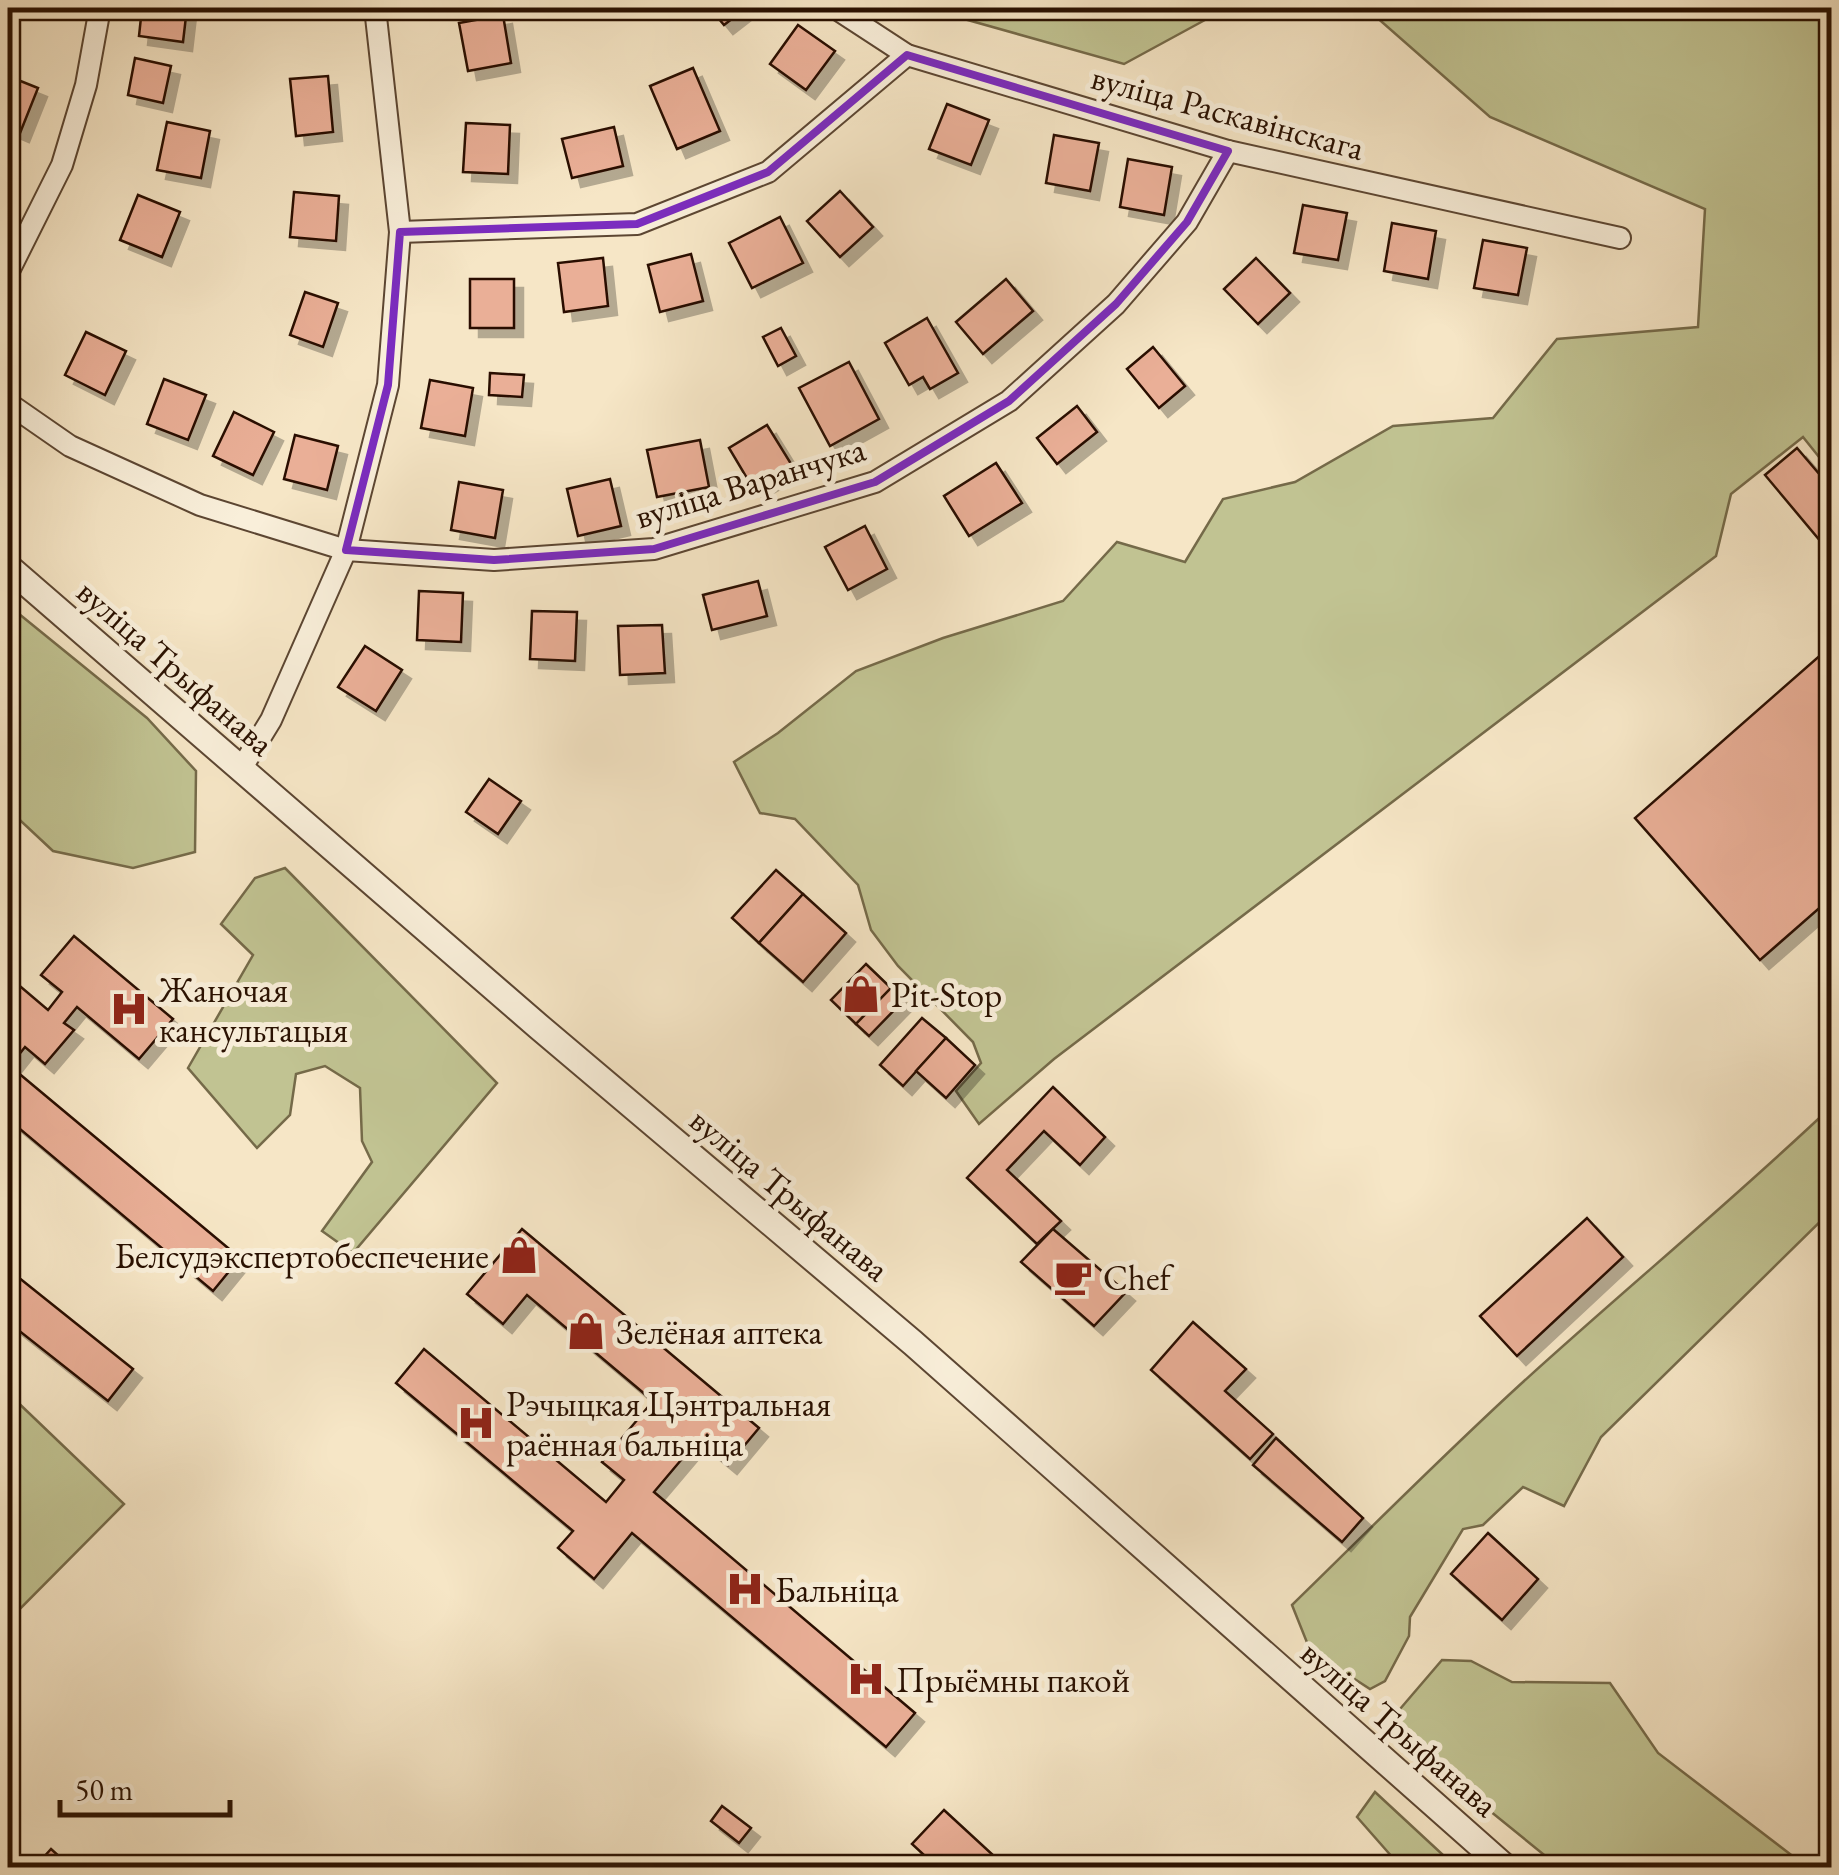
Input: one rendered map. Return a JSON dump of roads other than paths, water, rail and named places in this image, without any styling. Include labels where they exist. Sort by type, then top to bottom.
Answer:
[{"type":"street","points":[[8,273],[62,165],[86,85],[100,8]]},
{"type":"street","points":[[241,769],[271,720],[346,550],[388,385],[400,232],[375,8]]},
{"type":"street","name":"вуліца Раскавінскага","points":[[834,8],[907,55],[1228,151],[1620,238]]},
{"type":"street","points":[[400,232],[637,224],[768,172],[907,55]]},
{"type":"street","name":"вуліца Варанчука","points":[[8,403],[70,446],[200,504],[346,550],[494,560],[654,549],[875,482],[1009,401],[1116,304],[1187,222],[1228,151]]},
{"type":"street","name":"вуліца Трыфанава","points":[[15,574],[1070,1479],[1506,1868]]},
{"type":"place","name":"Pit-Stop","points":[[861,994]]},
{"type":"place","name":"Жаночая кансультацыя","points":[[129,1009]]},
{"type":"place","name":"Белсудэкспертобеспечение","points":[[519,1255]]},
{"type":"place","name":"Chef","points":[[1073,1277]]},
{"type":"place","name":"Зелёная аптека","points":[[586,1331]]},
{"type":"place","name":"Рэчыцкая Цэнтральная раённая бальніца","points":[[476,1423]]},
{"type":"place","name":"Бальніца","points":[[745,1589]]},
{"type":"place","name":"Прыёмны пакой","points":[[866,1679]]}]
